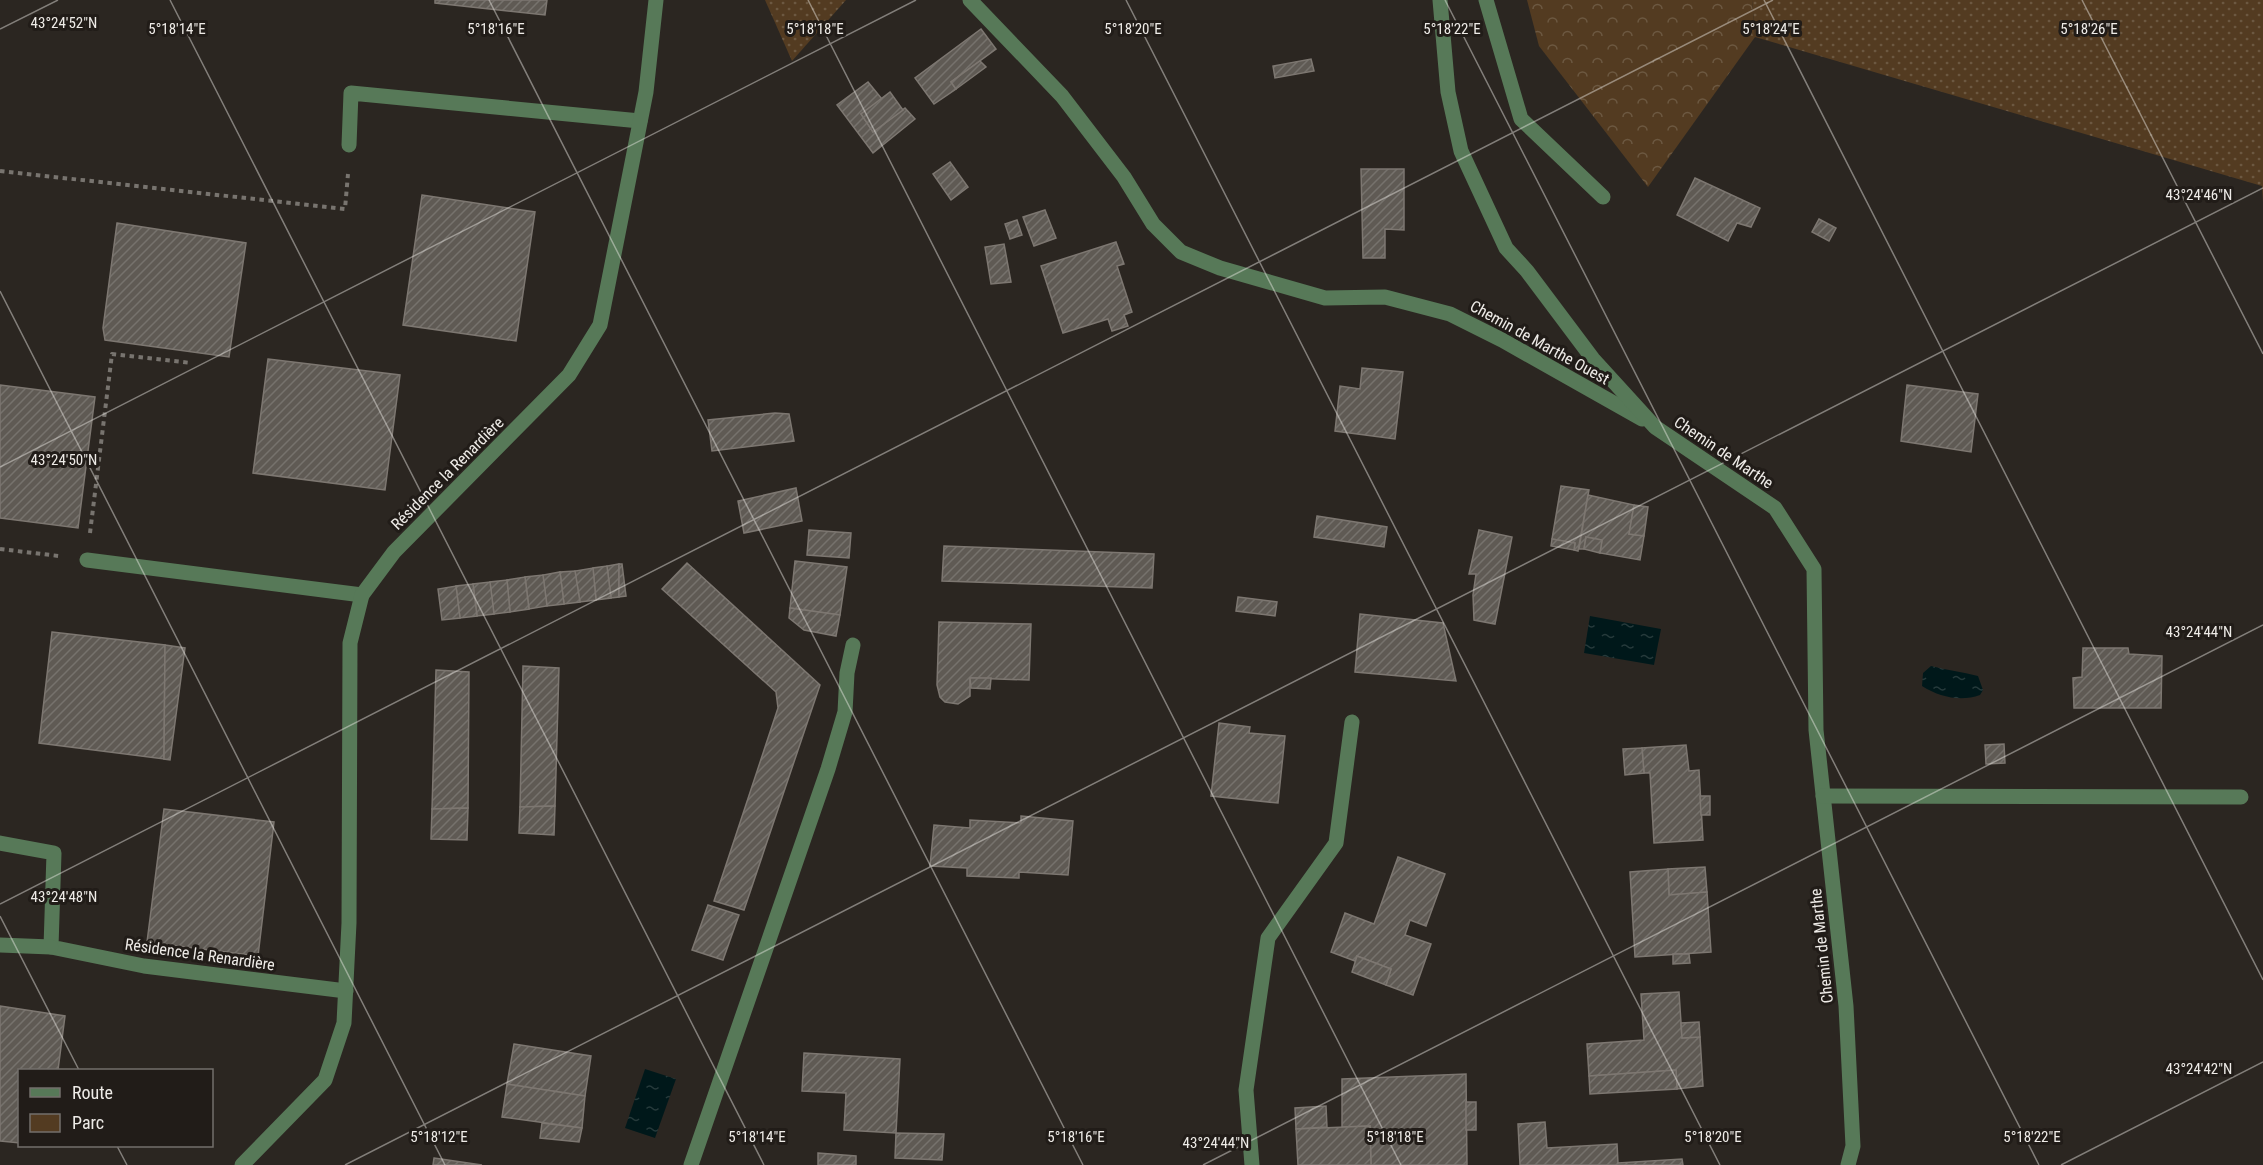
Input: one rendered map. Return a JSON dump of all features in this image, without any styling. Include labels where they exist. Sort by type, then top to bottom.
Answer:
[{"type":"street","name":"Résidence la Renardière","points":[[242,1165],[324,1080],[344,1023],[349,923],[350,643],[362,595],[394,552],[569,375],[600,325],[646,92],[656,0]]},
{"type":"street","name":"Chemin de Marthe Ouest","points":[[970,0],[1062,96],[1094,135],[1153,225],[1181,252],[1220,268],[1325,298],[1385,297],[1450,314],[1502,340],[1655,427]]},
{"type":"street","name":"Chemin de Marthe","points":[[1440,0],[1448,92],[1461,151],[1506,248],[1527,271],[1593,359],[1655,427],[1775,508],[1814,569],[1816,730],[1846,1006],[1853,1146],[1848,1165]]},
{"type":"street","points":[[1486,0],[1521,119],[1603,197]]},
{"type":"street","points":[[349,145],[351,93],[640,121]]},
{"type":"street","points":[[87,560],[362,595]]},
{"type":"street","points":[[692,1165],[846,712],[847,673],[853,645]]},
{"type":"street","points":[[1252,1165],[1246,1090],[1268,938],[1336,843],[1352,723]]},
{"type":"street","points":[[1823,796],[2241,797]]},
{"type":"street","points":[[0,843],[54,853],[51,946]]},
{"type":"street","name":"Résidence la Renardière","points":[[0,945],[51,946],[144,966],[346,991]]},
{"type":"path","points":[[0,171],[345,209],[349,145]]},
{"type":"path","points":[[0,549],[87,560],[112,354],[191,363]]},
{"type":"green space","points":[[765,0],[846,0],[792,61]]},
{"type":"green space","points":[[1527,0],[1752,0],[1755,37],[1648,187],[1539,46]]},
{"type":"green space","points":[[1752,0],[2263,0],[2263,202],[2262,186],[1755,37]]},
{"type":"water","points":[[1590,616],[1661,629],[1654,665],[1584,653]]},
{"type":"water","points":[[1931,666],[1978,676],[1983,690],[1980,695],[1958,698],[1943,696],[1929,690],[1922,686],[1923,673]]},
{"type":"water","points":[[645,1069],[676,1079],[655,1138],[625,1128]]},
{"type":"building","points":[[435,0],[547,0],[545,15],[435,3]]},
{"type":"building","points":[[981,29],[996,49],[951,82],[956,89],[934,104],[915,78]]},
{"type":"building","points":[[1311,59],[1314,71],[1275,78],[1273,66]]},
{"type":"building","points":[[980,61],[986,67],[956,89],[951,82]]},
{"type":"building","points":[[868,82],[882,99],[861,114],[873,132],[905,108],[915,119],[873,153],[837,105]]},
{"type":"building","points":[[890,92],[903,110],[873,132],[861,114]]},
{"type":"building","points":[[950,162],[968,187],[951,200],[933,174]]},
{"type":"building","points":[[1361,169],[1404,169],[1404,230],[1385,229],[1385,258],[1363,258]]},
{"type":"building","points":[[1695,178],[1760,208],[1751,227],[1737,223],[1728,241],[1677,215]]},
{"type":"building","points":[[422,195],[535,212],[516,341],[403,325]]},
{"type":"building","points":[[1045,210],[1056,238],[1034,246],[1023,217]]},
{"type":"building","points":[[1819,219],[1836,228],[1829,241],[1812,232]]},
{"type":"building","points":[[1017,220],[1022,235],[1010,239],[1005,224]]},
{"type":"building","points":[[117,223],[246,243],[229,357],[105,340],[103,328]]},
{"type":"building","points":[[1116,242],[1124,264],[1117,266],[1132,312],[1124,315],[1128,326],[1112,331],[1108,319],[1063,333],[1041,266]]},
{"type":"building","points":[[1004,244],[1011,282],[991,284],[985,247]]},
{"type":"building","points":[[268,359],[400,375],[385,490],[253,473]]},
{"type":"building","points":[[1362,368],[1403,372],[1395,439],[1335,431],[1340,386],[1360,389]]},
{"type":"building","points":[[0,385],[95,397],[78,528],[0,518]]},
{"type":"building","points":[[1907,385],[1978,394],[1971,452],[1901,441]]},
{"type":"building","points":[[775,413],[789,414],[794,441],[712,451],[708,420]]},
{"type":"building","points":[[1561,486],[1589,490],[1578,551],[1574,550],[1575,543],[1552,539]]},
{"type":"building","points":[[796,488],[802,521],[744,533],[738,501]]},
{"type":"building","points":[[1588,495],[1634,505],[1629,534],[1644,536],[1640,560],[1600,553],[1602,540],[1586,537],[1584,549],[1579,549]]},
{"type":"building","points":[[1634,505],[1648,507],[1644,536],[1629,534]]},
{"type":"building","points":[[1317,516],[1387,527],[1384,547],[1314,537]]},
{"type":"building","points":[[809,530],[851,533],[849,558],[807,555]]},
{"type":"building","points":[[1479,530],[1512,537],[1495,624],[1474,620],[1473,595],[1476,574],[1469,574]]},
{"type":"building","points":[[1586,537],[1602,540],[1600,553],[1584,549]]},
{"type":"building","points":[[1552,539],[1575,543],[1574,550],[1551,546]]},
{"type":"building","points":[[944,546],[1154,554],[1152,588],[942,581]]},
{"type":"building","points":[[795,561],[847,567],[840,615],[790,608]]},
{"type":"building","points":[[687,563],[820,685],[744,910],[714,901],[778,708],[776,692],[662,589]]},
{"type":"building","points":[[619,564],[619,597],[611,598],[607,566]]},
{"type":"building","points":[[619,564],[622,564],[626,596],[619,597]]},
{"type":"building","points":[[607,566],[611,598],[596,600],[593,568]]},
{"type":"building","points":[[593,568],[596,600],[580,602],[575,571]]},
{"type":"building","points":[[575,571],[580,602],[564,604],[560,572]]},
{"type":"building","points":[[560,572],[564,604],[547,606],[543,575]]},
{"type":"building","points":[[543,575],[547,606],[529,609],[525,577]]},
{"type":"building","points":[[525,577],[529,609],[510,612],[507,580]]},
{"type":"building","points":[[507,580],[510,612],[494,614],[490,582]]},
{"type":"building","points":[[490,582],[494,614],[477,616],[473,584]]},
{"type":"building","points":[[473,584],[477,616],[460,618],[456,586]]},
{"type":"building","points":[[456,586],[460,618],[442,620],[438,589]]},
{"type":"building","points":[[1238,597],[1277,602],[1275,616],[1236,611]]},
{"type":"building","points":[[790,608],[840,615],[836,636],[804,630],[789,618]]},
{"type":"building","points":[[1360,614],[1443,623],[1456,681],[1355,672]]},
{"type":"building","points":[[939,622],[1031,624],[1029,680],[970,678],[970,696],[958,704],[945,702],[940,697],[937,685]]},
{"type":"building","points":[[52,632],[165,645],[164,759],[39,743]]},
{"type":"building","points":[[165,645],[185,648],[170,760],[164,759]]},
{"type":"building","points":[[2083,648],[2128,648],[2129,654],[2162,656],[2161,708],[2074,708],[2073,678],[2082,677]]},
{"type":"building","points":[[523,666],[559,668],[555,806],[520,807]]},
{"type":"building","points":[[436,670],[469,672],[468,808],[432,809]]},
{"type":"building","points":[[970,678],[991,678],[990,689],[971,688]]},
{"type":"building","points":[[1219,723],[1250,727],[1249,733],[1285,736],[1278,803],[1211,796]]},
{"type":"building","points":[[2004,744],[2005,763],[1986,764],[1985,745]]},
{"type":"building","points":[[1686,745],[1689,771],[1699,770],[1703,840],[1654,843],[1650,773],[1644,773],[1642,748]]},
{"type":"building","points":[[1642,748],[1644,773],[1625,775],[1623,749]]},
{"type":"building","points":[[1700,796],[1710,796],[1710,815],[1701,815]]},
{"type":"building","points":[[555,806],[554,835],[519,833],[520,807]]},
{"type":"building","points":[[468,808],[467,840],[431,839],[432,809]]},
{"type":"building","points":[[164,809],[274,822],[258,956],[147,942]]},
{"type":"building","points":[[1021,816],[1073,821],[1068,875],[1019,872],[1019,878],[967,876],[967,868],[930,866],[934,825],[970,828],[970,820],[1021,823]]},
{"type":"building","points":[[1398,857],[1445,874],[1426,926],[1410,920],[1405,935],[1431,944],[1413,995],[1386,985],[1391,969],[1357,956],[1355,961],[1331,952],[1345,913],[1374,924]]},
{"type":"building","points":[[1705,867],[1707,892],[1669,895],[1668,869]]},
{"type":"building","points":[[1668,869],[1669,895],[1707,892],[1711,952],[1635,957],[1630,872]]},
{"type":"building","points":[[708,905],[739,915],[723,960],[692,950]]},
{"type":"building","points":[[1673,954],[1689,954],[1690,963],[1673,964]]},
{"type":"building","points":[[1357,956],[1391,969],[1386,985],[1352,972]]},
{"type":"building","points":[[1679,992],[1682,1038],[1700,1037],[1703,1086],[1677,1089],[1676,1070],[1589,1076],[1587,1044],[1644,1040],[1641,994]]},
{"type":"building","points":[[0,1006],[65,1016],[58,1069],[18,1069],[18,1143],[0,1141]]},
{"type":"building","points":[[1699,1022],[1700,1037],[1682,1038],[1681,1023]]},
{"type":"building","points":[[514,1044],[591,1056],[585,1096],[507,1084]]},
{"type":"building","points":[[804,1053],[900,1059],[896,1133],[844,1130],[846,1093],[802,1091]]},
{"type":"building","points":[[1676,1070],[1677,1089],[1590,1094],[1589,1076]]},
{"type":"building","points":[[1466,1074],[1467,1165],[1371,1165],[1370,1126],[1342,1127],[1342,1079]]},
{"type":"building","points":[[507,1084],[585,1096],[582,1128],[502,1117]]},
{"type":"building","points":[[1466,1102],[1476,1102],[1476,1130],[1466,1130]]},
{"type":"building","points":[[1326,1106],[1327,1127],[1296,1129],[1295,1108]]},
{"type":"building","points":[[1545,1122],[1547,1148],[1617,1144],[1618,1163],[1682,1159],[1683,1165],[1520,1165],[1518,1124]]},
{"type":"building","points":[[542,1123],[582,1128],[579,1142],[540,1138]]},
{"type":"building","points":[[1370,1126],[1371,1165],[1298,1165],[1296,1129]]},
{"type":"building","points":[[896,1133],[944,1134],[942,1160],[895,1158]]},
{"type":"building","points":[[818,1153],[856,1156],[856,1165],[818,1165]]},
{"type":"building","points":[[434,1158],[482,1165],[433,1165]]}]
